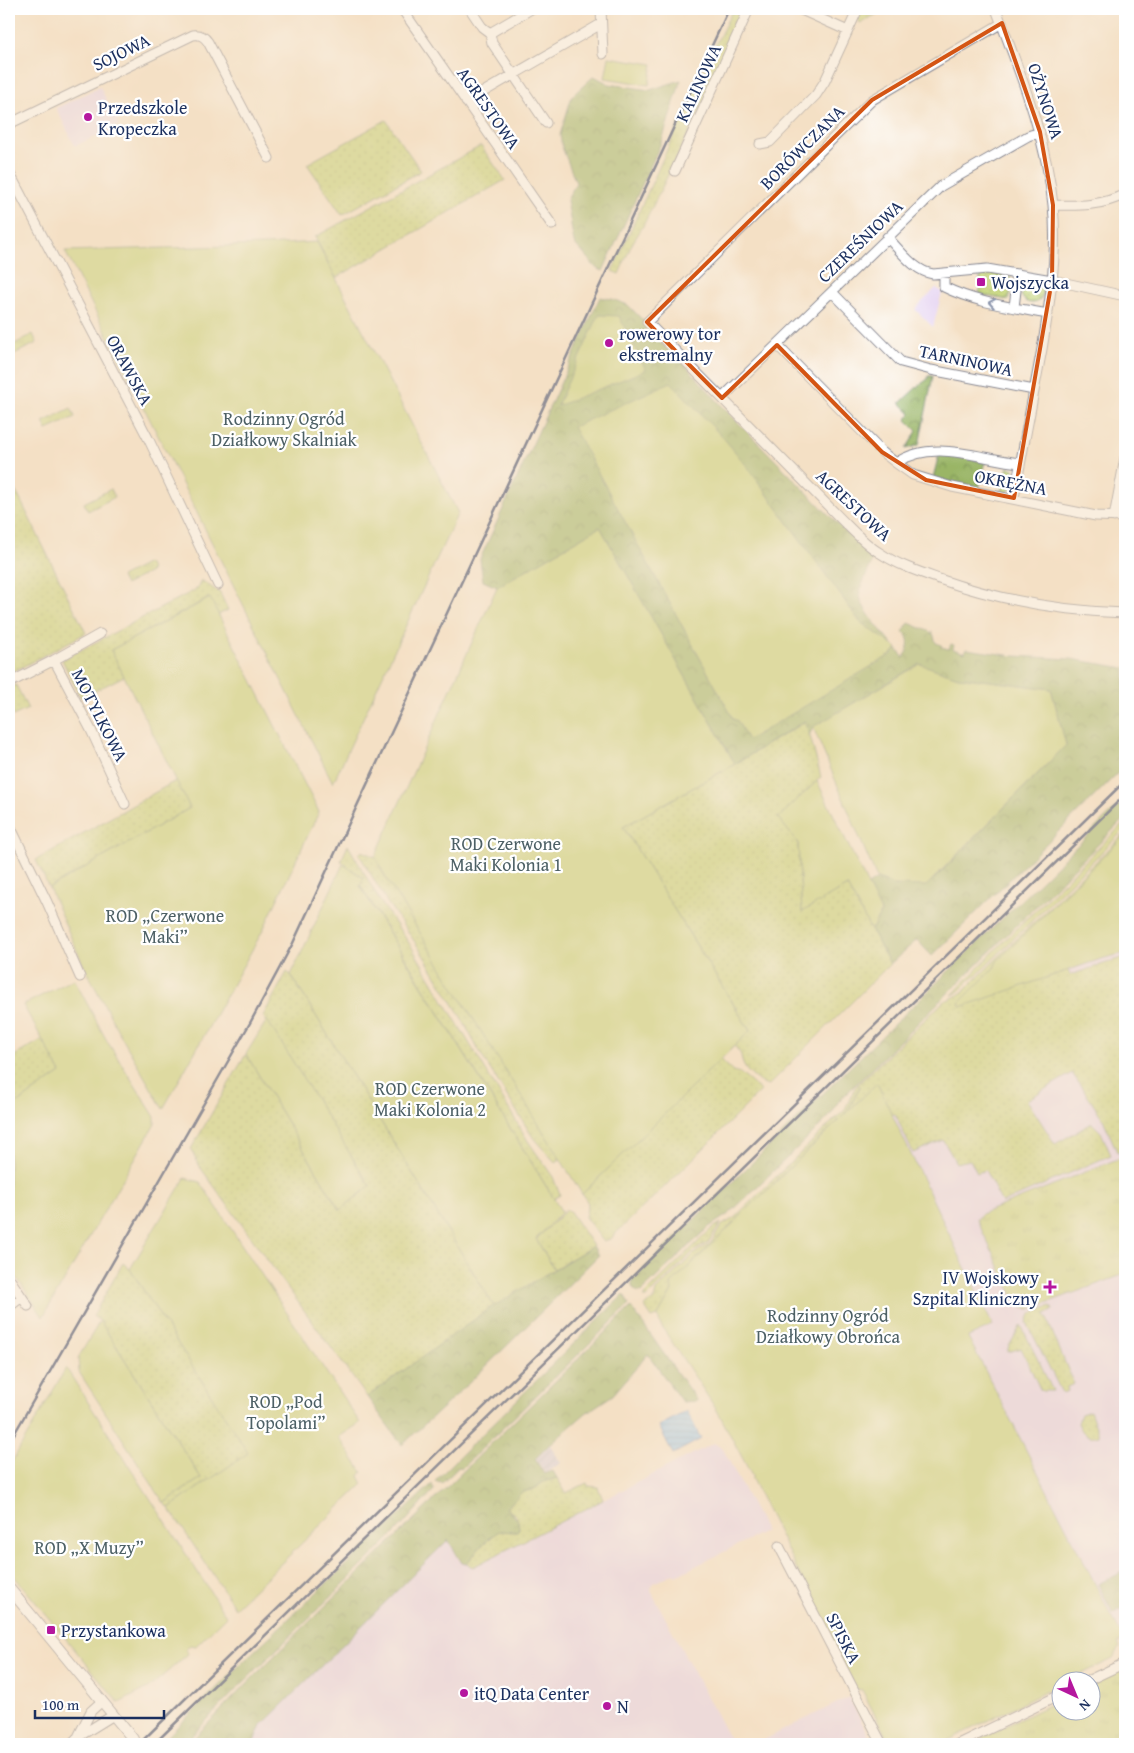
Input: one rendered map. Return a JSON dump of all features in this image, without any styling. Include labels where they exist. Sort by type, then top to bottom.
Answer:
[{"type":"street","name":"AGRESTOWA","points":[[402,9],[552,225]]},
{"type":"street","points":[[470,9],[482,26],[490,32],[492,42],[546,123]]},
{"type":"street","points":[[490,32],[532,9]]},
{"type":"street","points":[[602,9],[603,54]]},
{"type":"street","name":"KALINOWA","points":[[675,171],[749,9]]},
{"type":"street","points":[[799,9],[848,31]]},
{"type":"street","points":[[760,144],[770,142],[816,96],[825,81],[858,9]]},
{"type":"street","name":"OŻYNOWA","points":[[996,9],[1040,132],[1054,206],[1054,244],[1048,314],[1014,498]]},
{"type":"street","name":"BORÓWCZANA","points":[[647,322],[872,100],[1002,23]]},
{"type":"street","points":[[466,102],[602,24]]},
{"type":"street","name":"SOJOWA","points":[[9,124],[193,35],[199,34],[208,42],[269,158]]},
{"type":"street","name":"CZEREŚNIOWA","points":[[722,398],[933,193],[949,180],[1028,136],[1040,132]]},
{"type":"street","name":"ORAWSKA","points":[[9,172],[149,440],[218,586]]},
{"type":"street","points":[[1054,206],[1098,204],[1125,194]]},
{"type":"street","points":[[887,237],[921,270],[933,274],[986,269],[1052,280],[1125,296]]},
{"type":"street","points":[[944,273],[944,287],[956,293],[986,303],[1048,314]]},
{"type":"street","points":[[1014,307],[1018,274]]},
{"type":"street","name":"TARNINOWA","points":[[832,292],[901,362],[935,371],[1034,390]]},
{"type":"street","name":"AGRESTOWA","points":[[647,322],[843,520],[873,549],[881,554],[932,577],[999,596],[1078,610],[1125,613]]},
{"type":"street","name":"OKRĘŻNA","points":[[777,345],[882,452],[913,475],[952,487],[1096,516],[1125,517]]},
{"type":"street","name":"OKRĘŻNA","points":[[896,463],[914,454],[935,450],[1020,464]]},
{"type":"street","points":[[1114,517],[1125,458]]},
{"type":"street","points":[[54,660],[100,634]]},
{"type":"street","name":"MOTYLKOWA","points":[[9,683],[54,660],[91,730],[126,804]]},
{"type":"street","points":[[9,824],[47,902],[80,977]]},
{"type":"street","points":[[9,1278],[28,1306]]},
{"type":"street","points":[[9,1307],[22,1297]]},
{"type":"street","name":"SPISKA","points":[[779,1546],[882,1744]]},
{"type":"street","points":[[9,1588],[133,1739]]},
{"type":"street","points":[[1102,1674],[1125,1663]]},
{"type":"street","points":[[958,1744],[1052,1699]]},
{"type":"street","points":[[78,1737],[91,1712],[101,1702]]},
{"type":"street","points":[[71,1744],[78,1737],[114,1718]]},
{"type":"highlighted area","points":[[1002,23],[1040,132],[1053,205],[1052,280],[1014,498],[926,480],[882,452],[777,345],[722,398],[647,322],[872,100]]},
{"type":"shaded area","name":"Przedszkole Kropeczka","points":[[100,87],[119,125],[75,146],[56,108]]},
{"type":"shaded area","points":[[936,288],[942,292],[933,327],[915,309]]},
{"type":"shaded area","name":"IV Wojskowy Szpital Kliniczny","points":[[1125,953],[1125,1643],[968,1337],[993,1326],[872,1073],[930,1017],[1101,959]]},
{"type":"shaded area","points":[[714,1443],[723,1449],[765,1531],[676,1576],[674,1573],[652,1584],[651,1591],[732,1744],[242,1744],[448,1540],[459,1560],[473,1567]]},
{"type":"shaded area","points":[[550,1445],[561,1463],[545,1473],[536,1459]]},
{"type":"shaded area","points":[[849,1697],[873,1744],[756,1744]]},
{"type":"green space","points":[[733,9],[744,9],[702,106],[643,226],[632,244],[619,274],[612,271],[705,66]]},
{"type":"green space","points":[[863,9],[874,9],[877,14],[860,23],[857,18],[859,12]]},
{"type":"green space","points":[[609,57],[653,64],[649,85],[605,78]]},
{"type":"green space","points":[[594,76],[609,84],[650,90],[681,80],[662,141],[603,271],[596,268],[574,243],[567,200],[576,183],[562,147],[560,135],[572,96]]},
{"type":"green space","points":[[386,120],[421,171],[342,215],[307,164]]},
{"type":"green space","points":[[481,146],[505,180],[336,278],[315,237]]},
{"type":"green space","name":"Rodzinny Ogród Działkowy Skalniak","points":[[317,242],[458,513],[333,783],[65,251]]},
{"type":"green space","points":[[984,272],[1010,277],[1012,285],[1008,300],[981,295],[979,292],[982,286],[979,285],[981,274]]},
{"type":"green space","points":[[1028,281],[1036,281],[1043,288],[1043,296],[1036,303],[1028,303],[1021,296],[1021,288]]},
{"type":"green space","points":[[600,297],[612,299],[628,305],[723,407],[873,558],[861,590],[861,601],[871,618],[896,648],[860,622],[746,465],[598,472],[734,720],[892,654],[897,649],[904,658],[908,648],[908,638],[903,632],[909,623],[933,633],[936,643],[942,645],[941,647],[949,649],[951,644],[954,645],[953,649],[965,653],[966,649],[1014,656],[1071,659],[1125,668],[1125,766],[932,956],[917,940],[890,964],[871,930],[881,912],[868,885],[877,879],[895,885],[934,879],[1066,745],[1051,689],[958,677],[919,664],[814,727],[809,735],[805,721],[735,764],[600,527],[497,587],[483,581],[480,559]]},
{"type":"green space","name":"rowerowy tor ekstremalny","points":[[599,315],[619,316],[646,370],[557,406]]},
{"type":"green space","points":[[33,334],[37,343],[10,356],[9,347]]},
{"type":"green space","points":[[928,376],[933,376],[919,445],[906,449],[917,431],[906,420],[911,414],[900,403],[928,379]]},
{"type":"green space","points":[[671,382],[746,465],[860,622],[897,648],[892,654],[748,740],[737,720],[734,720],[573,427]]},
{"type":"green space","points":[[71,408],[75,417],[47,430],[43,422]]},
{"type":"green space","points":[[939,454],[985,462],[979,488],[933,478]]},
{"type":"green space","points":[[1008,467],[1014,469],[1014,475],[1012,485],[1006,493],[1002,492]]},
{"type":"green space","points":[[9,481],[19,497],[86,633],[9,674]]},
{"type":"green space","points":[[111,489],[115,497],[88,511],[84,503]]},
{"type":"green space","name":"ROD Czerwone Maki Kolonia 1","points":[[600,527],[735,764],[623,827],[750,1031],[582,1194],[386,878],[375,857],[497,587]]},
{"type":"green space","points":[[148,563],[152,571],[125,585],[121,577]]},
{"type":"green space","points":[[201,580],[220,593],[228,610],[218,615],[209,598],[111,650],[124,676],[81,698],[62,660],[197,589]]},
{"type":"green space","name":"ROD „Czerwone Maki”","points":[[210,598],[319,812],[262,932],[163,1109],[117,1029],[82,962],[49,888],[190,808],[111,650]]},
{"type":"green space","points":[[920,664],[958,677],[1051,689],[1066,745],[926,886],[895,885],[877,879],[813,727]]},
{"type":"green space","points":[[16,685],[28,709],[13,716],[9,709],[9,688]]},
{"type":"green space","points":[[806,721],[821,777],[779,818],[798,843],[802,911],[847,886],[890,964],[768,1086],[755,1078],[744,1066],[741,1055],[734,1046],[750,1031],[623,827],[735,764]]},
{"type":"green space","points":[[177,780],[190,808],[49,888],[36,860]]},
{"type":"green space","points":[[817,781],[881,912],[871,930],[847,886],[802,912],[798,843],[778,818]]},
{"type":"green space","points":[[1125,799],[1125,818],[838,1102],[827,1119],[730,1213],[709,1227],[641,1292],[636,1291],[632,1287],[632,1280]]},
{"type":"green space","points":[[1125,822],[1125,829],[978,974],[952,995],[999,946]]},
{"type":"green space","points":[[1125,833],[1125,836],[997,961],[994,968],[959,1003],[961,1006],[1068,970],[1070,975],[1125,957],[1125,1149],[1117,1152],[1103,1119],[1072,1073],[1027,1100],[1055,1144],[1092,1123],[1101,1132],[1111,1155],[1002,1203],[985,1170],[977,1173],[970,1160],[956,1163],[943,1140],[913,1153],[895,1114],[892,1115],[877,1084],[847,1112],[860,1087],[858,1084],[944,1001],[962,993]]},
{"type":"green space","points":[[1125,835],[1125,953],[1101,959],[961,1007],[959,1003],[994,968],[997,961]]},
{"type":"green space","points":[[348,845],[380,901],[411,946],[528,1141],[553,1177],[560,1195],[554,1199],[360,885],[363,878],[341,861]]},
{"type":"green space","points":[[362,851],[375,857],[386,878],[561,1158],[555,1162],[534,1139],[480,1053],[460,1015],[417,945],[387,902],[359,854]]},
{"type":"green space","name":"ROD Czerwone Maki Kolonia 2","points":[[343,864],[364,878],[360,886],[562,1212],[536,1239],[554,1269],[494,1306],[291,975]]},
{"type":"green space","points":[[287,972],[291,975],[494,1306],[367,1397],[200,1167],[191,1149],[246,1054],[340,1210],[370,1186],[263,1016]]},
{"type":"green space","points":[[74,979],[107,1041],[155,1117],[155,1124],[43,1317],[9,1266],[9,1109],[61,1073],[23,1005]]},
{"type":"green space","points":[[267,1020],[370,1186],[340,1210],[246,1054]]},
{"type":"green space","points":[[43,1039],[61,1073],[9,1109],[9,1059]]},
{"type":"green space","points":[[720,1059],[761,1091],[611,1239],[603,1241],[585,1217],[588,1203],[582,1194]]},
{"type":"green space","name":"Rodzinny Ogród Działkowy Obrońca","points":[[877,1083],[993,1326],[968,1337],[1124,1640],[1118,1643],[1120,1647],[1113,1659],[1090,1670],[1052,1670],[1052,1688],[941,1744],[890,1744],[862,1690],[856,1689],[752,1476],[718,1412],[660,1324],[658,1316],[672,1291],[671,1284]]},
{"type":"green space","points":[[858,1084],[860,1086],[847,1112],[838,1121],[835,1119],[844,1111]]},
{"type":"green space","points":[[835,1119],[838,1121],[671,1284],[672,1291],[658,1316],[652,1318],[644,1306],[654,1300],[656,1291],[695,1253],[711,1243],[721,1226],[734,1218]]},
{"type":"green space","points":[[1125,1156],[1125,1274],[1030,1309],[1023,1308],[1016,1302],[977,1220],[981,1214]]},
{"type":"green space","name":"ROD „Pod Topolami”","points":[[185,1178],[200,1182],[360,1423],[339,1437],[362,1472],[359,1476],[363,1484],[235,1608],[169,1508],[248,1453],[130,1269]]},
{"type":"green space","points":[[566,1210],[571,1213],[593,1246],[554,1269],[536,1239]]},
{"type":"green space","points":[[721,1223],[708,1243],[694,1251],[644,1298],[644,1295],[711,1229]]},
{"type":"green space","points":[[593,1246],[599,1255],[464,1388],[402,1445],[367,1397],[493,1306]]},
{"type":"green space","points":[[123,1263],[130,1269],[249,1453],[169,1508],[164,1503],[201,1478],[100,1321],[93,1316]]},
{"type":"green space","points":[[624,1294],[629,1305],[462,1468],[459,1467],[442,1483],[435,1481]]},
{"type":"green space","points":[[1051,1306],[1053,1310],[1045,1314],[1074,1384],[1067,1387],[1068,1391],[1062,1393],[1027,1323],[1032,1313]]},
{"type":"green space","points":[[631,1307],[697,1401],[682,1402],[648,1354],[613,1395],[586,1413],[535,1459],[544,1474],[553,1471],[557,1478],[543,1482],[534,1489],[522,1492],[506,1508],[518,1520],[519,1529],[517,1532],[499,1531],[484,1543],[466,1564],[462,1563],[448,1540],[261,1726],[253,1744],[188,1744],[264,1666]]},
{"type":"green space","points":[[100,1321],[201,1478],[164,1503],[79,1372],[78,1358]]},
{"type":"green space","points":[[1021,1325],[1053,1391],[1042,1391],[1040,1389],[1021,1348],[1008,1352],[1008,1348]]},
{"type":"green space","name":"ROD „X Muzy”","points":[[66,1368],[226,1616],[196,1646],[190,1645],[186,1649],[188,1654],[150,1687],[119,1703],[9,1570],[9,1467]]},
{"type":"green space","points":[[1090,1411],[1099,1435],[1088,1436],[1079,1426],[1078,1422],[1081,1414]]},
{"type":"green space","points":[[557,1478],[566,1493],[587,1483],[588,1486],[598,1487],[603,1500],[473,1567],[466,1564],[484,1543],[499,1531],[517,1532],[519,1530],[516,1516],[506,1508],[522,1492],[534,1489],[543,1482]]},
{"type":"green space","points":[[432,1484],[434,1490],[398,1529],[187,1741],[182,1744],[164,1744],[162,1742],[250,1655]]},
{"type":"green space","points":[[1125,1571],[1125,1607],[1113,1614],[1098,1584]]},
{"type":"green space","points":[[1125,1668],[1125,1744],[969,1744],[1052,1703],[1052,1720],[1102,1720],[1102,1679]]},
{"type":"water","points":[[687,1411],[701,1439],[673,1454],[659,1426]]},
{"type":"railway","points":[[9,1443],[250,1023],[293,943],[729,9]]},
{"type":"railway","points":[[139,1744],[1125,781]]},
{"type":"railway","points":[[154,1744],[1125,795]]},
{"type":"place","name":"Przedszkole Kropeczka","points":[[88,117]]},
{"type":"place","name":"Wojszycka","points":[[981,282]]},
{"type":"place","name":"rowerowy tor ekstremalny","points":[[609,343]]},
{"type":"place","name":"IV Wojskowy Szpital Kliniczny","points":[[1050,1287]]},
{"type":"place","name":"Przystankowa","points":[[51,1630]]},
{"type":"place","name":"itQ Data Center","points":[[464,1693]]},
{"type":"place","name":"N","points":[[607,1706]]}]
